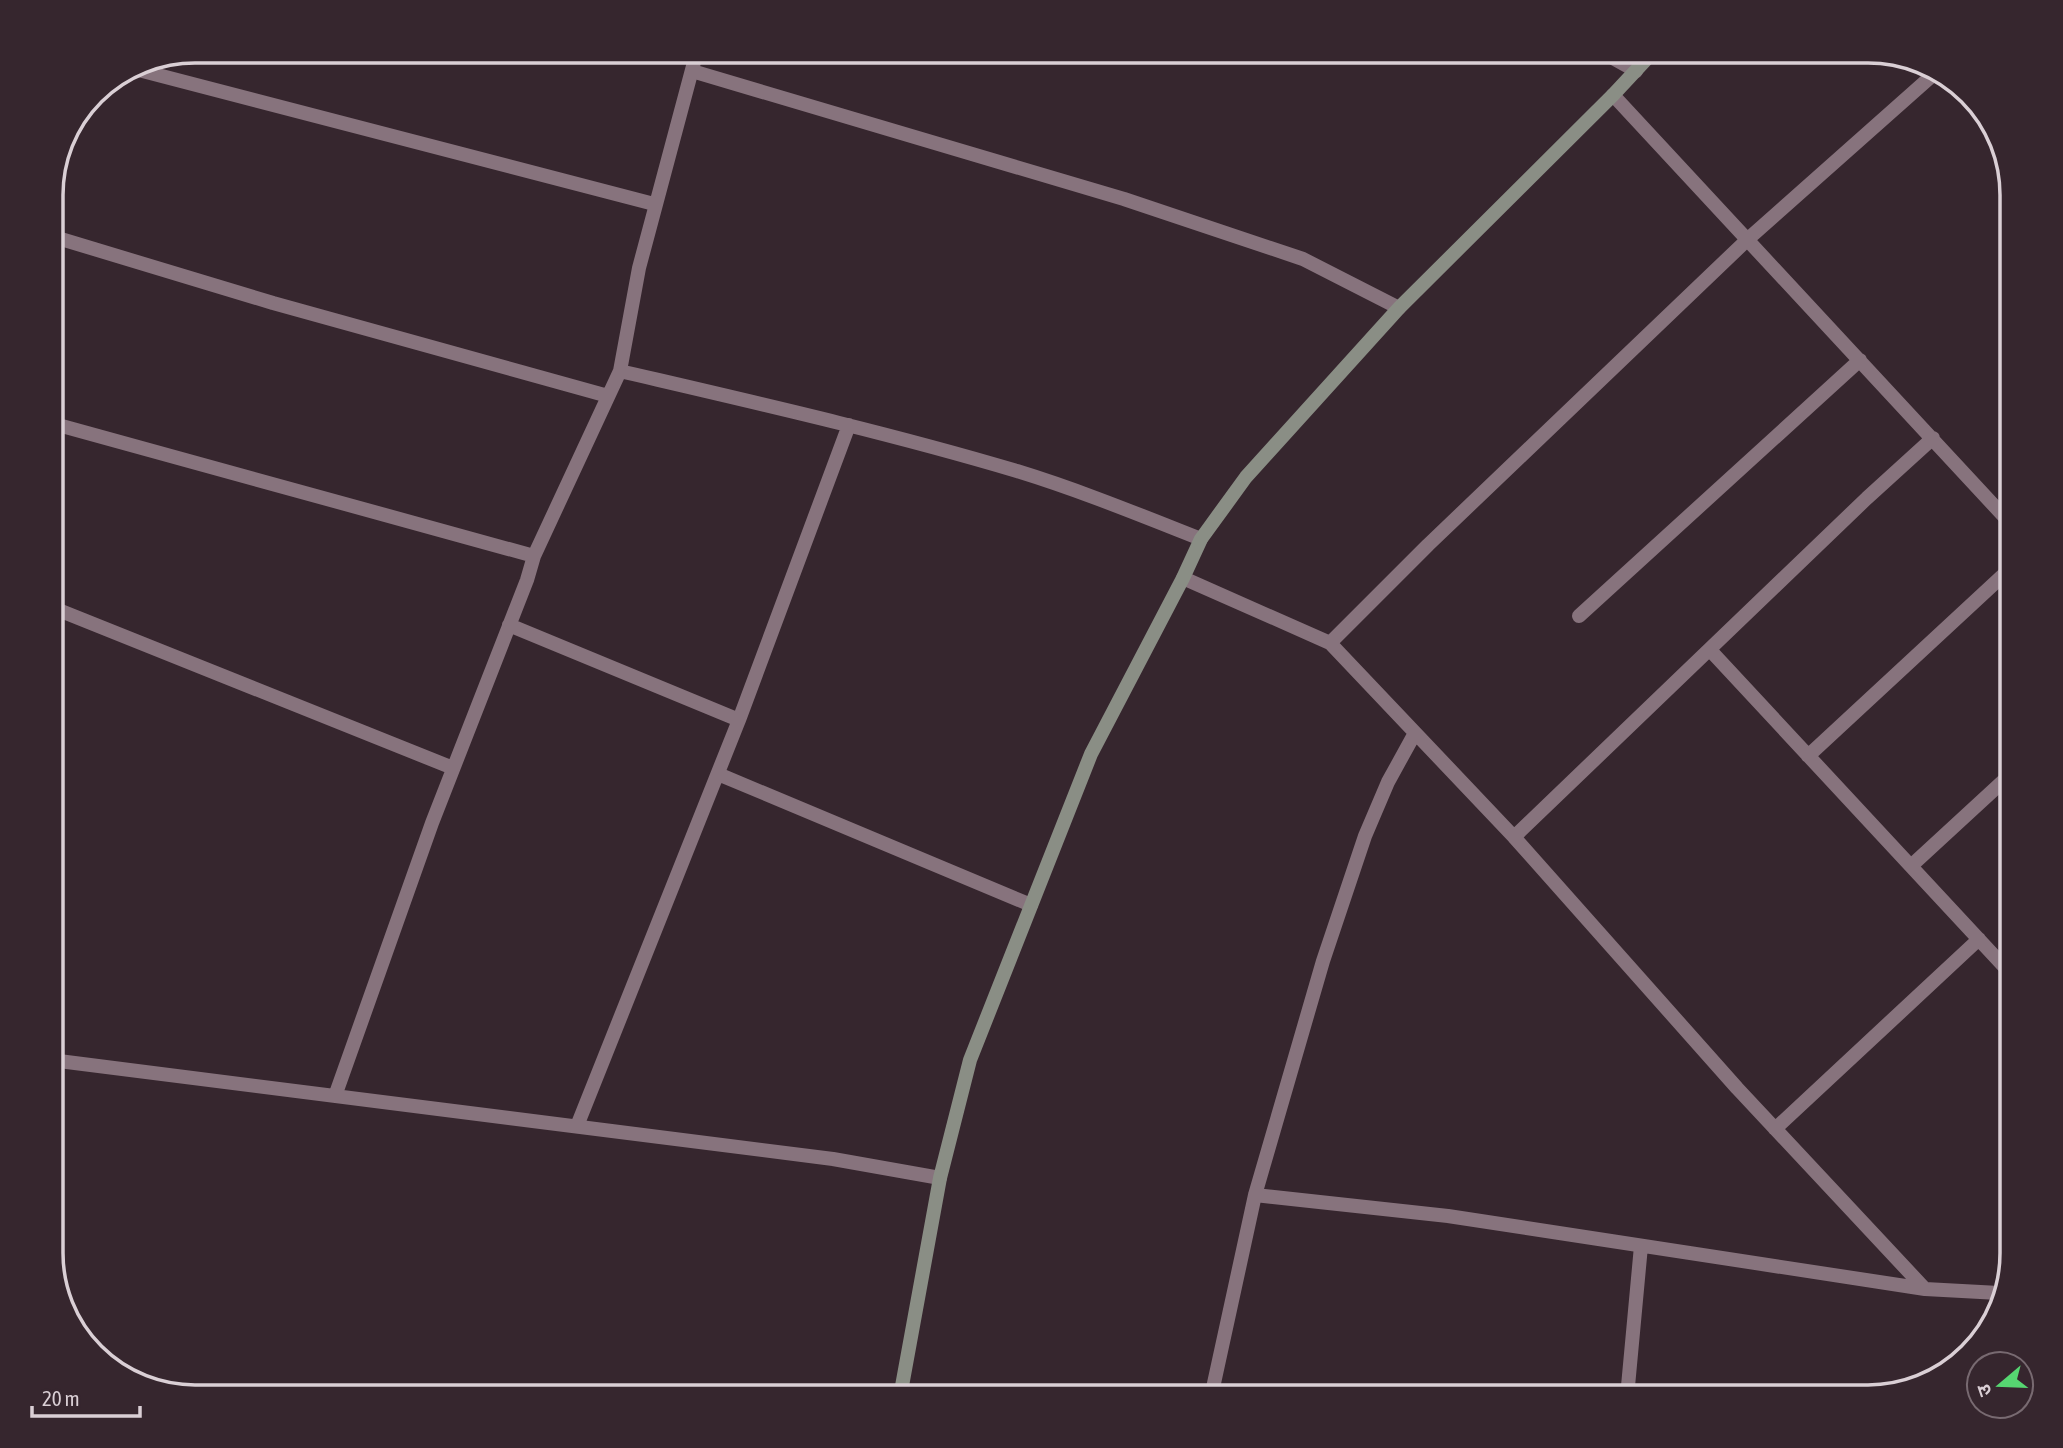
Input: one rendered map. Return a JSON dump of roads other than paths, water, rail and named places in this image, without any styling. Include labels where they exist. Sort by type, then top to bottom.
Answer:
[{"type":"street","points":[[335,1096],[453,768],[534,556],[620,371],[654,204],[694,63]]},
{"type":"street","points":[[1622,63],[1636,71]]},
{"type":"street","points":[[902,1385],[940,1178],[970,1060],[1091,754],[1201,539],[1247,477],[1399,308],[1643,63]]},
{"type":"street","points":[[692,71],[1137,203],[1303,258],[1399,308]]},
{"type":"street","points":[[148,72],[654,204]]},
{"type":"street","points":[[1330,643],[1748,239],[1928,78]]},
{"type":"street","points":[[1613,95],[2000,510]]},
{"type":"street","points":[[63,240],[273,303],[608,397]]},
{"type":"street","points":[[1579,616],[1860,360]]},
{"type":"street","points":[[620,371],[849,425],[1018,471],[1124,508],[1201,539]]},
{"type":"street","points":[[578,1126],[739,720],[849,425]]},
{"type":"street","points":[[63,426],[534,556]]},
{"type":"street","points":[[1514,837],[1933,439]]},
{"type":"street","points":[[1183,578],[1330,643],[1514,837],[1775,1129],[1925,1289]]},
{"type":"street","points":[[1808,756],[2000,578]]},
{"type":"street","points":[[63,612],[453,768]]},
{"type":"street","points":[[509,625],[739,720]]},
{"type":"street","points":[[1710,650],[2000,962]]},
{"type":"street","points":[[1214,1385],[1255,1195],[1323,961],[1365,836],[1388,782],[1415,733]]},
{"type":"street","points":[[718,774],[1031,905]]},
{"type":"street","points":[[1911,866],[2000,784]]},
{"type":"street","points":[[1775,1129],[1979,939]]},
{"type":"street","points":[[63,1061],[833,1159],[940,1178]]},
{"type":"street","points":[[1255,1195],[1448,1216],[1925,1289],[1994,1293]]},
{"type":"street","points":[[1629,1385],[1641,1246]]}]
